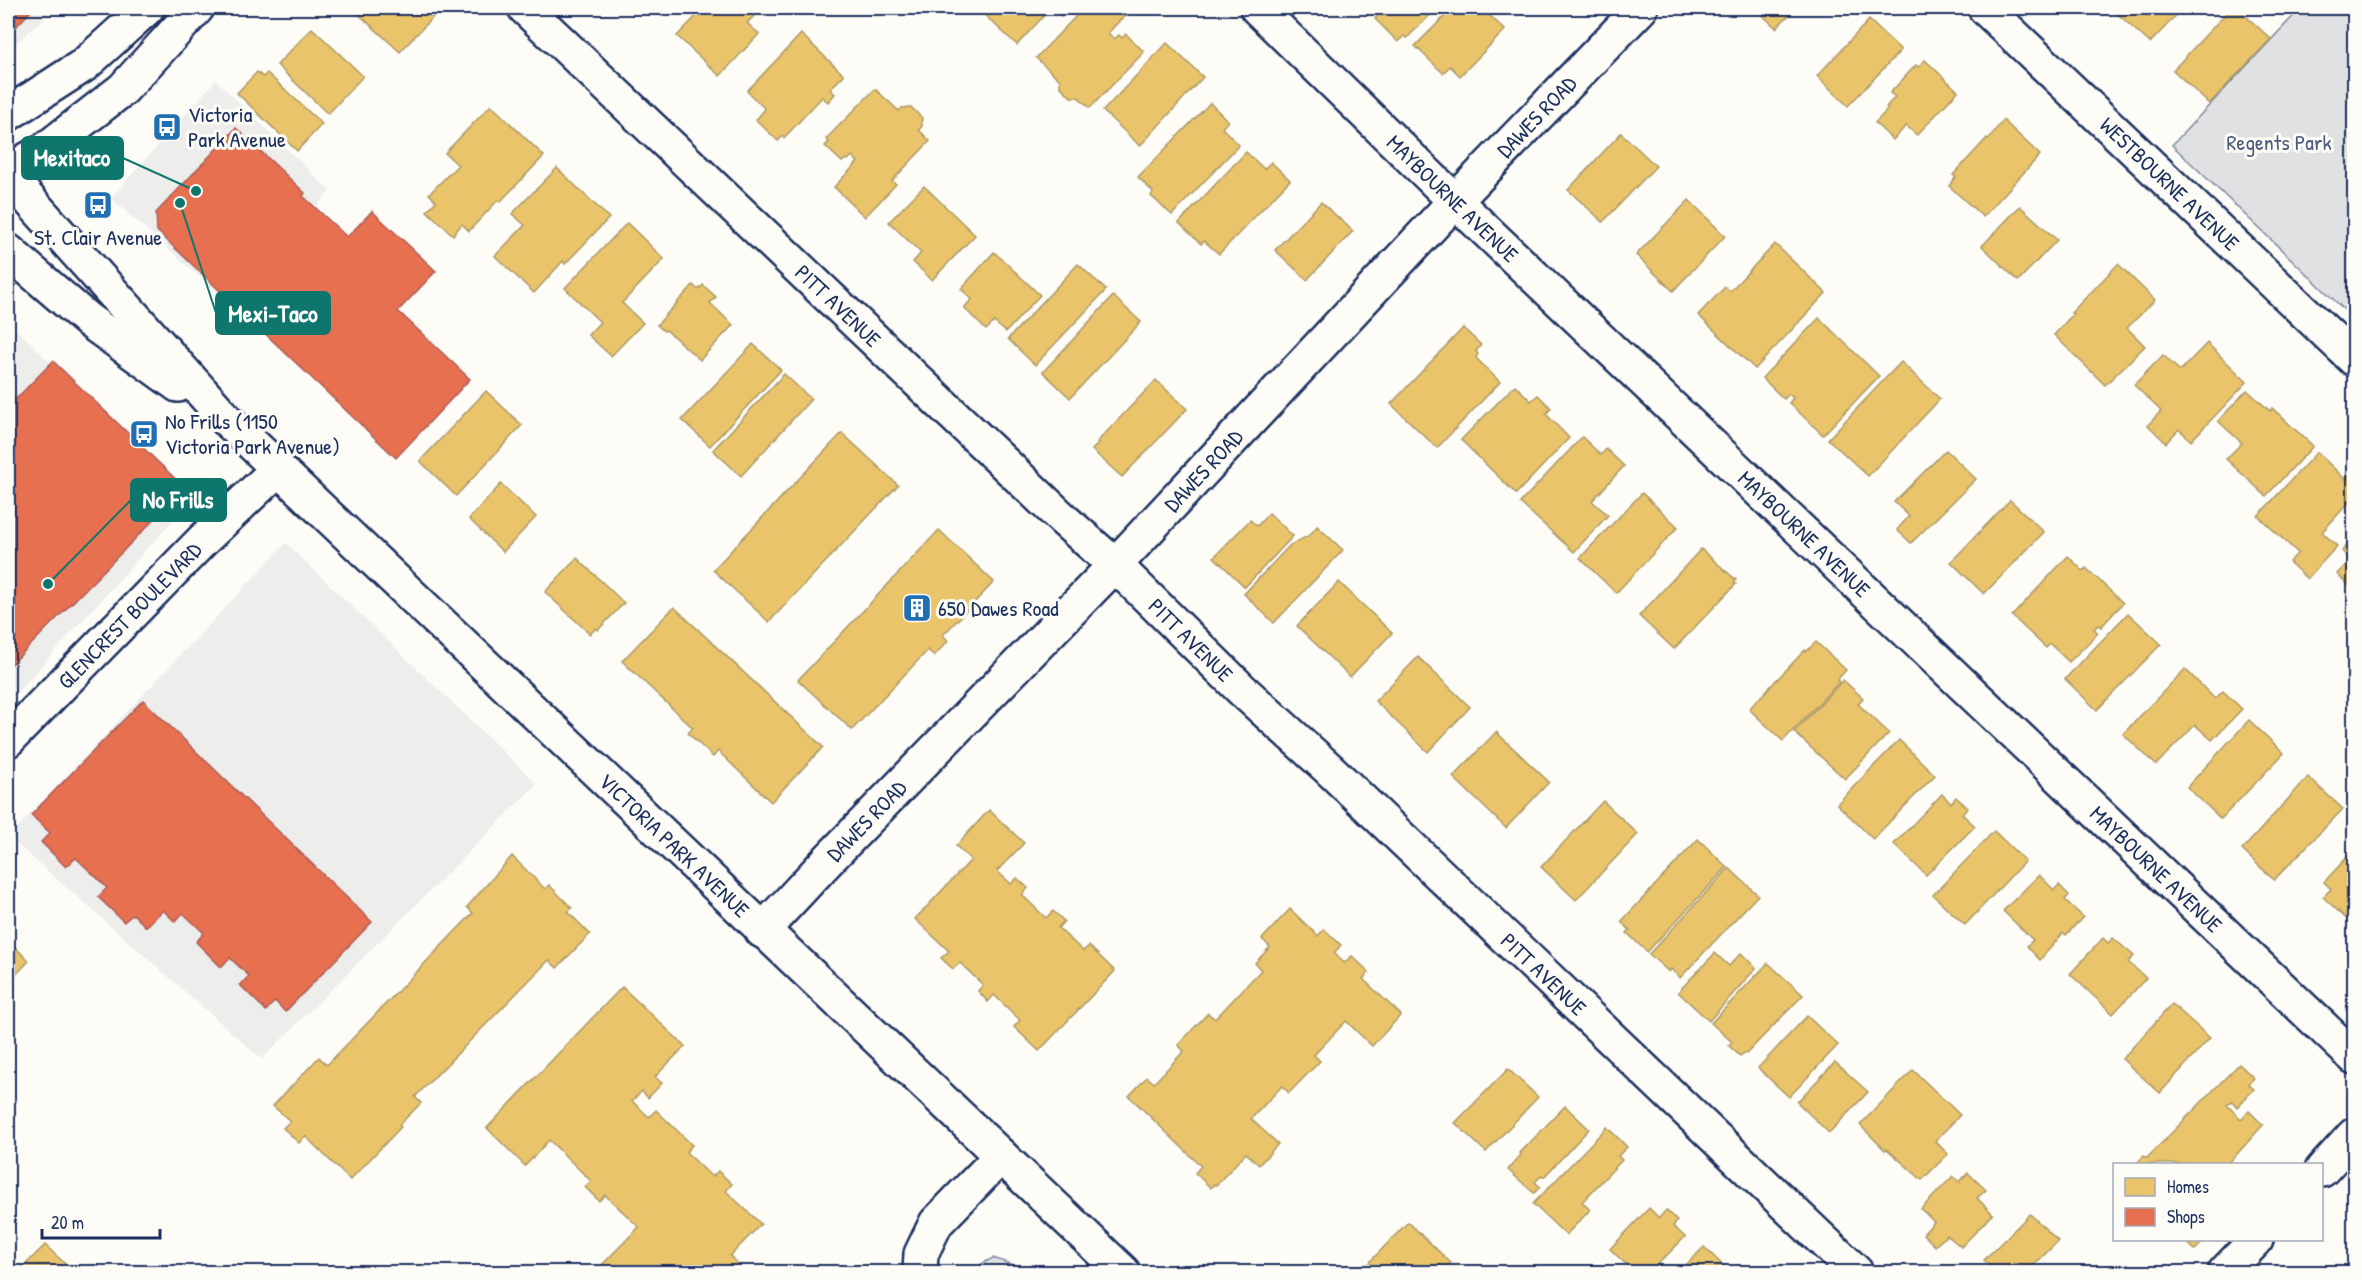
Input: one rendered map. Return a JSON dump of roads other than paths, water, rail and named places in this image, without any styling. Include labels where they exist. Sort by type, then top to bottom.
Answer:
[{"type":"street","points":[[8,114],[84,64],[147,8]]},
{"type":"street","points":[[8,171],[46,149],[123,89],[197,8]]},
{"type":"street","name":"PITT AVENUE","points":[[525,8],[1114,565],[1242,690],[1328,768],[1856,1272]]},
{"type":"street","name":"MAYBOURNE AVENUE","points":[[1257,8],[1455,201],[2355,1057]]},
{"type":"street","name":"DAWES ROAD","points":[[762,931],[845,842],[1114,565],[1455,201],[1641,8]]},
{"type":"street","name":"WESTBOURNE AVENUE","points":[[1985,8],[2355,359]]},
{"type":"street","name":"VICTORIA PARK AVENUE","points":[[8,176],[226,419],[1123,1272]]},
{"type":"street","name":"VICTORIA PARK AVENUE","points":[[8,251],[88,320],[226,419]]},
{"type":"street","name":"GLENCREST BOULEVARD","points":[[8,740],[202,541],[278,469]]},
{"type":"street","points":[[2323,1169],[2355,1135]]},
{"type":"street","points":[[920,1272],[921,1254],[932,1229],[1001,1156]]},
{"type":"street","points":[[2225,1272],[2254,1241]]},
{"type":"place","name":"Victoria Park Avenue","points":[[167,127]]},
{"type":"place","name":"Mexitaco","points":[[196,191]]},
{"type":"place","name":"Mexi-Taco","points":[[180,203]]},
{"type":"place","name":"St. Clair Avenue","points":[[98,205]]},
{"type":"place","name":"No Frills (1150 Victoria Park Avenue)","points":[[144,434]]},
{"type":"place","name":"No Frills","points":[[48,584]]},
{"type":"place","name":"650 Dawes Road","points":[[917,608]]},
{"type":"park label","name":"Regents Park","points":[[2279,142]]}]
